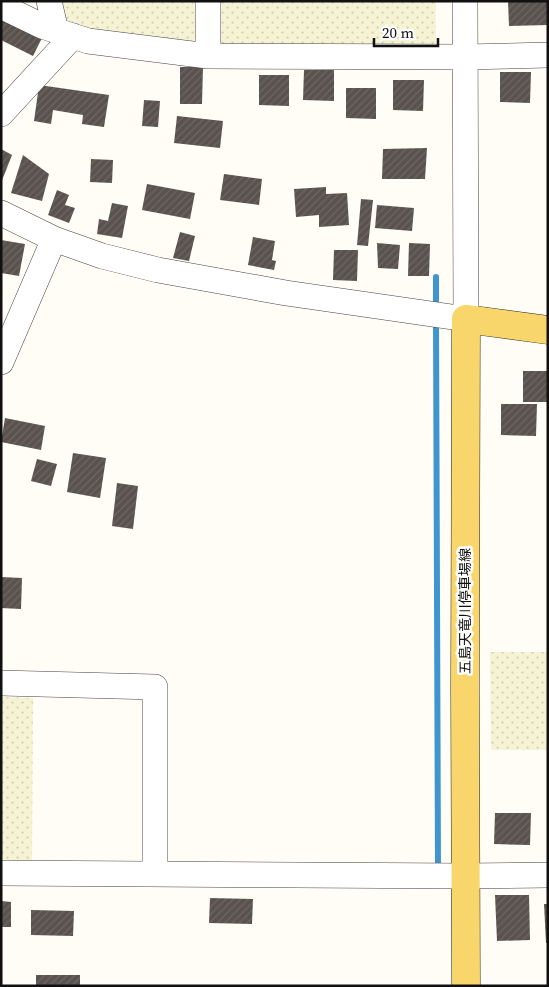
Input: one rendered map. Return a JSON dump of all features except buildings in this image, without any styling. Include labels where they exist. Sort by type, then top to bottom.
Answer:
[{"type":"main road","points":[[466,319],[548,330]]},
{"type":"main road","name":"五島天竜川停車場線","points":[[466,319],[466,986]]},
{"type":"street","points":[[49,1],[65,33]]},
{"type":"street","points":[[208,1],[208,56]]},
{"type":"street","points":[[1,213],[54,239],[102,256],[158,270],[286,293],[466,319],[465,1]]},
{"type":"street","points":[[1,6],[42,26],[88,41],[208,56],[465,57],[548,55]]},
{"type":"street","points":[[1,114],[65,33]]},
{"type":"street","points":[[1,362],[54,239]]},
{"type":"street","points":[[1,683],[155,688],[155,873]]},
{"type":"street","points":[[1,873],[548,875]]},
{"type":"shaded area","points":[[58,1],[199,1],[200,42],[194,48],[66,24]]},
{"type":"shaded area","points":[[218,1],[436,1],[436,49],[218,49]]},
{"type":"shaded area","points":[[490,652],[548,652],[548,750],[491,750]]},
{"type":"shaded area","points":[[1,697],[33,698],[32,866],[1,867]]},
{"type":"waterway","points":[[436,277],[436,310]]},
{"type":"waterway","points":[[436,320],[438,870]]}]
